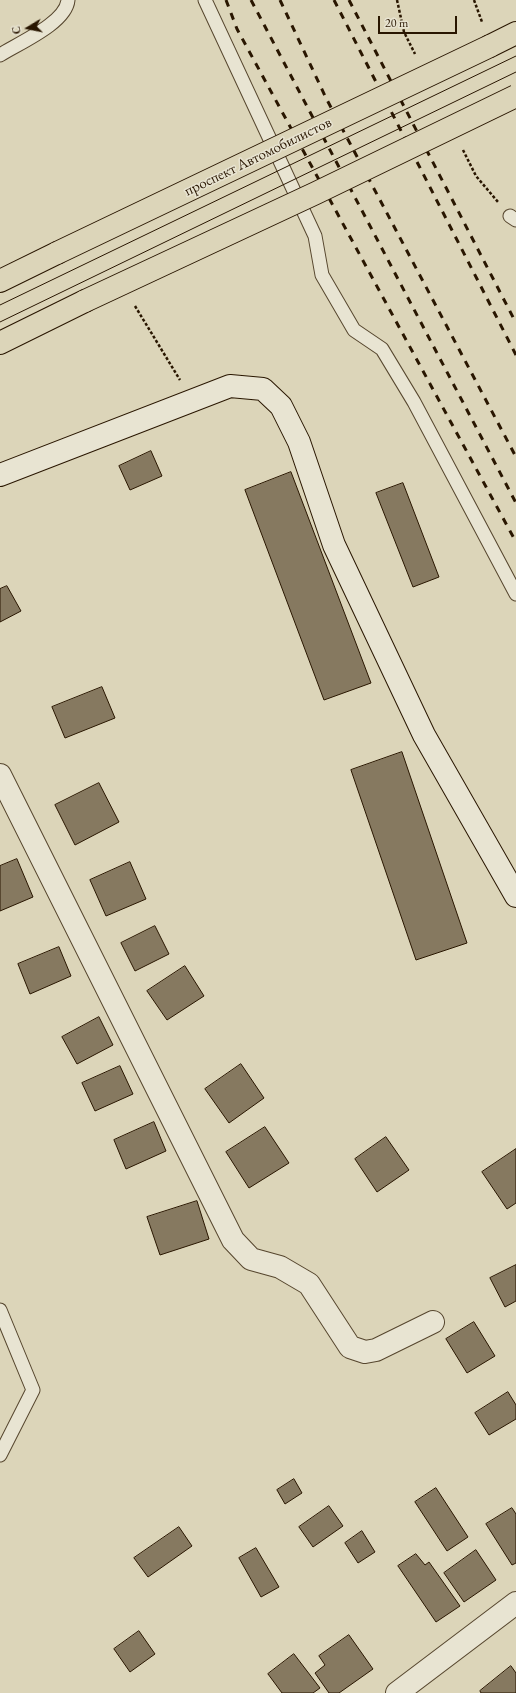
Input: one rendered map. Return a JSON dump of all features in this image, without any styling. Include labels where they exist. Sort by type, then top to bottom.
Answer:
[{"type":"main road","name":"проспект Автомобилистов","points":[[0,281],[516,33]]},
{"type":"main road","points":[[0,343],[516,96]]},
{"type":"street","points":[[0,475],[230,386],[263,389],[282,406],[299,442],[334,545],[424,735],[516,896]]},
{"type":"street","points":[[0,775],[232,1240],[251,1259],[280,1267],[309,1284],[350,1347],[365,1352],[376,1350],[433,1322]]},
{"type":"street","points":[[397,1693],[516,1602]]},
{"type":"lane","points":[[0,54],[51,25],[68,8],[68,0]]},
{"type":"lane","points":[[205,0],[315,236],[322,275],[354,330],[382,349],[414,402],[516,594]]},
{"type":"lane","points":[[0,1310],[33,1390],[0,1455]]},
{"type":"path","points":[[474,0],[482,23]]},
{"type":"path","points":[[133,303],[193,401]]},
{"type":"building","points":[[151,451],[162,476],[130,490],[119,466]]},
{"type":"building","points":[[291,472],[371,683],[324,700],[245,490]]},
{"type":"building","points":[[403,483],[439,577],[413,587],[376,493]]},
{"type":"building","points":[[7,586],[21,611],[0,622],[0,589]]},
{"type":"building","points":[[102,687],[115,718],[65,738],[52,707]]},
{"type":"building","points":[[402,752],[467,943],[416,960],[351,770]]},
{"type":"building","points":[[99,783],[119,822],[75,845],[55,805]]},
{"type":"building","points":[[17,859],[33,897],[0,911],[0,866]]},
{"type":"building","points":[[130,862],[146,899],[106,916],[90,880]]},
{"type":"building","points":[[155,926],[169,954],[135,971],[121,943]]},
{"type":"building","points":[[59,947],[71,976],[30,994],[18,964]]},
{"type":"building","points":[[185,966],[204,996],[167,1020],[147,991]]},
{"type":"building","points":[[99,1017],[113,1045],[77,1064],[62,1037]]},
{"type":"building","points":[[241,1064],[264,1098],[229,1123],[205,1089]]},
{"type":"building","points":[[120,1066],[133,1094],[95,1111],[82,1083]]},
{"type":"building","points":[[154,1122],[166,1151],[126,1169],[114,1140]]},
{"type":"building","points":[[265,1127],[289,1163],[249,1188],[226,1152]]},
{"type":"building","points":[[386,1137],[409,1170],[377,1192],[355,1159]]},
{"type":"building","points":[[516,1149],[516,1203],[507,1209],[482,1172]]},
{"type":"building","points":[[197,1201],[209,1239],[160,1255],[147,1217]]},
{"type":"building","points":[[516,1265],[516,1301],[505,1307],[490,1278]]},
{"type":"building","points":[[474,1322],[495,1356],[467,1373],[446,1339]]},
{"type":"building","points":[[508,1392],[516,1405],[516,1419],[489,1435],[475,1413]]},
{"type":"building","points":[[294,1479],[302,1493],[285,1504],[277,1490]]},
{"type":"building","points":[[436,1488],[468,1537],[447,1551],[415,1502]]},
{"type":"building","points":[[329,1506],[343,1526],[313,1547],[299,1527]]},
{"type":"building","points":[[512,1508],[516,1514],[516,1563],[512,1565],[486,1524]]},
{"type":"building","points":[[179,1527],[192,1546],[148,1577],[134,1558]]},
{"type":"building","points":[[362,1531],[375,1552],[358,1563],[345,1543]]},
{"type":"building","points":[[256,1548],[279,1587],[261,1597],[239,1558]]},
{"type":"building","points":[[476,1550],[496,1580],[464,1602],[444,1573]]},
{"type":"building","points":[[416,1554],[425,1565],[429,1562],[460,1606],[436,1622],[398,1566]]},
{"type":"building","points":[[139,1631],[155,1654],[130,1672],[114,1649]]},
{"type":"building","points":[[349,1635],[373,1669],[339,1693],[329,1693],[315,1673],[325,1665],[319,1656]]},
{"type":"building","points":[[294,1654],[320,1688],[313,1693],[282,1693],[268,1674]]},
{"type":"building","points":[[511,1666],[516,1673],[516,1693],[481,1693],[480,1691]]},
{"type":"tram line","points":[[0,305],[516,56]]},
{"type":"tram line","points":[[0,322],[516,72]]},
{"type":"railway","points":[[226,0],[237,29],[516,542]]},
{"type":"railway","points":[[251,0],[516,503]]},
{"type":"railway","points":[[280,0],[326,98],[516,457]]},
{"type":"railway","points":[[334,0],[516,355]]},
{"type":"railway","points":[[349,0],[516,323]]}]
